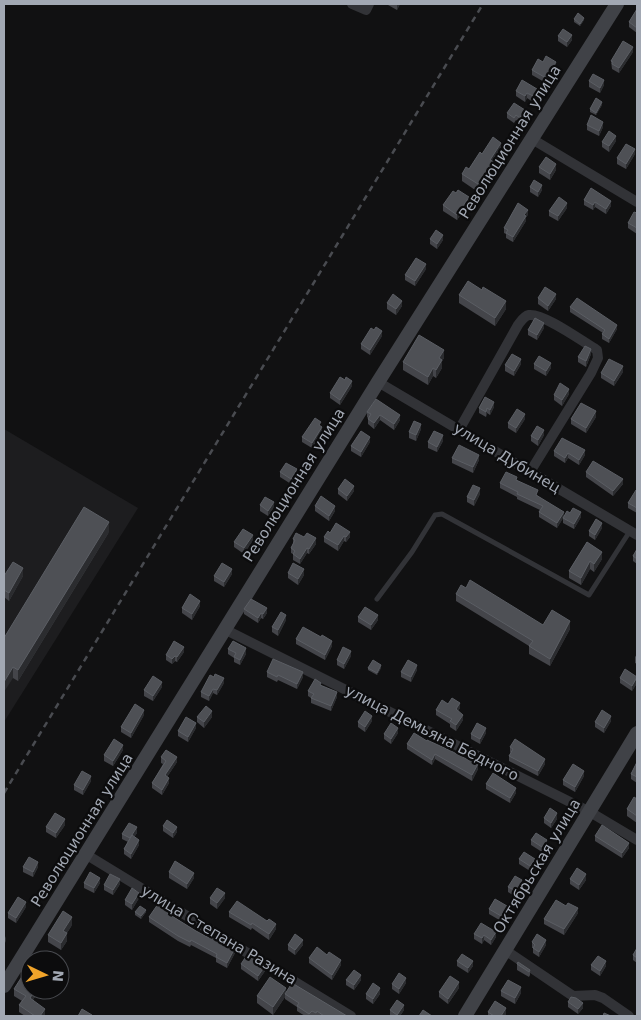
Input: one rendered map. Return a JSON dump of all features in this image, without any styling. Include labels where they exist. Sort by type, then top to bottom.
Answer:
[{"type":"street","points":[[352,4],[366,10],[369,4]]},
{"type":"street","name":"Революционная улица","points":[[4,986],[378,382],[617,4]]},
{"type":"street","points":[[532,139],[637,202]]},
{"type":"street","points":[[459,430],[524,317],[530,315],[541,316],[597,350],[598,358],[591,373],[530,472]]},
{"type":"street","name":"улица Дубинец","points":[[378,382],[634,533]]},
{"type":"street","name":"улица Демьяна Бедного","points":[[224,629],[590,812],[637,840]]},
{"type":"street","name":"Октябрьская улица","points":[[465,1016],[637,733]]},
{"type":"street","name":"улица Степана Разина","points":[[86,854],[351,1016]]},
{"type":"street","points":[[505,950],[573,996],[595,995],[604,998],[630,1016]]},
{"type":"lane","points":[[377,599],[412,552],[435,515],[442,514],[589,595],[634,533]]},
{"type":"shaded area","points":[[4,429],[138,508],[4,722]]},
{"type":"building","points":[[637,9],[637,28],[629,22]]},
{"type":"building","points":[[578,13],[584,18],[580,24],[574,19]]},
{"type":"building","points":[[563,29],[572,35],[567,42],[558,36]]},
{"type":"building","points":[[623,41],[633,47],[619,68],[612,64],[613,62],[611,61]]},
{"type":"building","points":[[546,56],[556,62],[546,78],[532,70],[538,59],[543,62]]},
{"type":"building","points":[[593,74],[604,80],[600,88],[589,81]]},
{"type":"building","points":[[522,80],[537,89],[533,96],[527,93],[525,96],[516,91]]},
{"type":"building","points":[[596,98],[602,102],[596,113],[590,109]]},
{"type":"building","points":[[514,103],[525,110],[520,118],[516,115],[514,118],[507,113]]},
{"type":"building","points":[[591,115],[603,122],[599,131],[587,125]]},
{"type":"building","points":[[609,131],[616,136],[609,146],[602,142]]},
{"type":"building","points":[[493,137],[501,143],[490,160],[494,162],[478,184],[462,174],[466,167],[469,169],[480,152],[482,154]]},
{"type":"building","points":[[626,144],[635,149],[626,164],[617,158]]},
{"type":"building","points":[[546,157],[556,164],[550,174],[539,167]]},
{"type":"building","points":[[534,180],[542,185],[538,192],[530,187]]},
{"type":"building","points":[[591,188],[611,201],[606,209],[595,202],[593,205],[584,200]]},
{"type":"building","points":[[458,190],[469,197],[457,215],[443,205],[453,191],[456,193]]},
{"type":"building","points":[[559,197],[567,203],[558,216],[549,211]]},
{"type":"building","points":[[518,203],[528,210],[513,237],[506,233],[508,230],[504,228]]},
{"type":"building","points":[[634,212],[637,213],[637,228],[628,223]]},
{"type":"building","points":[[436,230],[443,235],[437,244],[430,239]]},
{"type":"building","points":[[416,258],[426,264],[415,281],[405,275]]},
{"type":"building","points":[[468,281],[482,290],[483,287],[506,301],[495,318],[459,295]]},
{"type":"building","points":[[545,287],[556,294],[548,306],[538,298]]},
{"type":"building","points":[[393,294],[402,301],[396,309],[387,303]]},
{"type":"building","points":[[577,298],[617,325],[609,339],[602,334],[605,330],[570,307]]},
{"type":"building","points":[[535,318],[544,323],[537,335],[528,330]]},
{"type":"building","points":[[376,327],[382,331],[370,350],[361,344],[371,328],[374,330]]},
{"type":"building","points":[[419,335],[444,350],[439,358],[442,360],[436,370],[433,368],[428,377],[403,362]]},
{"type":"building","points":[[585,346],[591,349],[586,361],[578,357]]},
{"type":"building","points":[[512,354],[521,359],[514,371],[505,365]]},
{"type":"building","points":[[539,356],[551,363],[546,371],[534,364]]},
{"type":"building","points":[[609,359],[623,366],[614,381],[601,373]]},
{"type":"building","points":[[340,377],[345,380],[346,377],[352,381],[340,400],[330,393]]},
{"type":"building","points":[[560,383],[569,389],[562,400],[554,395]]},
{"type":"building","points":[[485,397],[494,402],[490,410],[487,408],[486,412],[479,408]]},
{"type":"building","points":[[376,399],[400,415],[394,424],[380,415],[374,423],[368,419],[371,414],[367,412]]},
{"type":"building","points":[[581,403],[596,411],[586,428],[571,419]]},
{"type":"building","points":[[517,409],[525,414],[516,428],[508,423]]},
{"type":"building","points":[[315,418],[321,422],[319,425],[322,427],[312,443],[302,437]]},
{"type":"building","points":[[414,421],[421,424],[416,435],[409,432]]},
{"type":"building","points":[[537,426],[544,430],[538,440],[531,436]]},
{"type":"building","points":[[361,431],[370,437],[361,452],[351,446]]},
{"type":"building","points":[[434,431],[443,435],[437,447],[428,442]]},
{"type":"building","points":[[562,438],[585,450],[579,460],[568,453],[565,458],[554,451]]},
{"type":"building","points":[[459,445],[479,455],[473,467],[452,458]]},
{"type":"building","points":[[593,461],[623,479],[613,491],[586,472]]},
{"type":"building","points":[[286,463],[297,469],[291,479],[280,472]]},
{"type":"building","points":[[506,472],[517,477],[516,480],[538,490],[536,495],[564,512],[557,523],[539,512],[543,506],[517,494],[518,492],[500,483]]},
{"type":"building","points":[[345,479],[354,486],[347,496],[338,489]]},
{"type":"building","points":[[473,485],[480,488],[474,500],[467,497]]},
{"type":"building","points":[[637,491],[637,508],[628,503]]},
{"type":"building","points":[[321,496],[335,506],[329,516],[315,506]]},
{"type":"building","points":[[265,497],[274,502],[268,511],[260,505]]},
{"type":"building","points":[[84,507],[109,522],[18,670],[13,667],[4,682],[4,638]]},
{"type":"building","points":[[573,508],[581,512],[574,524],[563,518],[567,511],[570,513]]},
{"type":"building","points":[[596,519],[602,523],[595,535],[589,531]]},
{"type":"building","points":[[336,523],[350,532],[346,537],[344,536],[338,545],[324,537],[328,531],[330,533]]},
{"type":"building","points":[[243,529],[253,535],[244,548],[234,542]]},
{"type":"building","points":[[296,533],[304,537],[307,533],[316,538],[300,559],[293,554],[295,551],[291,548]]},
{"type":"building","points":[[587,542],[602,552],[594,564],[590,561],[581,578],[569,571]]},
{"type":"building","points":[[637,549],[637,559],[633,556]]},
{"type":"building","points":[[13,562],[23,568],[9,593],[4,590],[4,576]]},
{"type":"building","points":[[222,563],[232,569],[224,582],[214,576]]},
{"type":"building","points":[[293,563],[304,569],[298,579],[288,573]]},
{"type":"building","points":[[470,580],[543,625],[552,610],[570,621],[550,659],[529,646],[533,641],[456,594],[461,585],[466,588]]},
{"type":"building","points":[[190,594],[200,601],[192,614],[182,608]]},
{"type":"building","points":[[251,599],[267,608],[258,618],[244,609]]},
{"type":"building","points":[[365,607],[378,615],[371,625],[358,617]]},
{"type":"building","points":[[281,612],[286,615],[278,630],[272,627]]},
{"type":"building","points":[[303,627],[332,641],[325,655],[296,639]]},
{"type":"building","points":[[174,641],[184,647],[177,657],[175,656],[172,659],[166,655]]},
{"type":"building","points":[[233,641],[246,648],[240,660],[234,657],[236,653],[228,649]]},
{"type":"building","points":[[343,647],[351,651],[344,664],[337,660]]},
{"type":"building","points":[[273,659],[303,672],[297,684],[267,672]]},
{"type":"building","points":[[373,660],[381,665],[377,673],[368,668]]},
{"type":"building","points":[[408,660],[417,665],[411,677],[401,672]]},
{"type":"building","points":[[625,669],[637,677],[632,686],[620,678]]},
{"type":"building","points":[[215,674],[224,678],[217,690],[213,689],[209,696],[201,692],[210,675],[214,677]]},
{"type":"building","points":[[153,676],[162,682],[153,696],[144,690]]},
{"type":"building","points":[[315,679],[321,683],[320,685],[337,692],[331,706],[311,698],[314,694],[308,691]]},
{"type":"building","points":[[452,698],[460,703],[456,709],[463,715],[456,725],[450,721],[452,719],[436,710],[442,700],[448,704]]},
{"type":"building","points":[[135,704],[144,710],[131,733],[121,727]]},
{"type":"building","points":[[206,706],[212,711],[204,722],[197,717]]},
{"type":"building","points":[[602,710],[611,716],[604,728],[595,722]]},
{"type":"building","points":[[365,711],[372,716],[365,727],[358,722]]},
{"type":"building","points":[[186,717],[196,723],[188,737],[178,731]]},
{"type":"building","points":[[391,723],[398,728],[391,739],[384,734]]},
{"type":"building","points":[[477,723],[486,728],[480,739],[471,734]]},
{"type":"building","points":[[414,733],[427,741],[478,764],[472,775],[435,754],[432,760],[407,744]]},
{"type":"building","points":[[114,739],[123,745],[113,761],[104,755]]},
{"type":"building","points":[[515,739],[545,759],[538,771],[509,756],[513,749],[510,747]]},
{"type":"building","points":[[166,750],[177,757],[165,775],[169,778],[162,790],[152,783],[166,761],[161,757]]},
{"type":"building","points":[[637,762],[637,777],[631,774]]},
{"type":"building","points":[[573,764],[584,771],[575,787],[563,780]]},
{"type":"building","points":[[82,771],[91,776],[83,790],[74,785]]},
{"type":"building","points":[[493,773],[516,788],[510,798],[486,784]]},
{"type":"building","points":[[634,797],[637,799],[637,816],[627,809]]},
{"type":"building","points":[[550,808],[557,813],[551,823],[544,818]]},
{"type":"building","points":[[55,813],[65,819],[56,833],[46,827]]},
{"type":"building","points":[[167,820],[177,827],[173,833],[163,826]]},
{"type":"building","points":[[129,823],[137,827],[130,838],[122,834]]},
{"type":"building","points":[[602,825],[629,843],[622,853],[595,836]]},
{"type":"building","points":[[536,833],[547,840],[542,847],[531,840]]},
{"type":"building","points":[[132,835],[139,840],[131,854],[124,849]]},
{"type":"building","points":[[524,852],[535,859],[530,866],[519,859]]},
{"type":"building","points":[[29,857],[38,862],[33,872],[23,867]]},
{"type":"building","points":[[175,861],[194,873],[187,884],[169,872]]},
{"type":"building","points":[[577,868],[586,874],[579,885],[570,879]]},
{"type":"building","points":[[90,872],[100,878],[94,888],[84,883]]},
{"type":"building","points":[[110,874],[120,879],[113,890],[104,885]]},
{"type":"building","points":[[515,876],[522,880],[516,891],[508,887]]},
{"type":"building","points":[[132,888],[139,893],[132,904],[125,900]]},
{"type":"building","points":[[217,888],[225,893],[217,903],[210,898]]},
{"type":"building","points":[[18,897],[26,902],[16,918],[8,913]]},
{"type":"building","points":[[495,899],[507,906],[501,916],[489,909]]},
{"type":"building","points":[[556,900],[566,906],[568,903],[578,908],[564,929],[544,919]]},
{"type":"building","points":[[237,901],[267,921],[269,919],[276,924],[269,934],[229,912]]},
{"type":"building","points":[[158,904],[169,911],[167,913],[196,931],[209,938],[211,934],[235,948],[227,963],[216,957],[217,954],[191,940],[190,942],[178,936],[149,917]]},
{"type":"building","points":[[140,906],[146,910],[141,916],[135,912]]},
{"type":"building","points":[[63,911],[72,917],[63,931],[67,933],[61,943],[48,935]]},
{"type":"building","points":[[481,923],[496,932],[491,940],[484,935],[482,938],[474,934]]},
{"type":"building","points":[[295,934],[303,940],[295,950],[288,945]]},
{"type":"building","points":[[537,934],[546,940],[539,952],[533,948],[535,945],[532,942]]},
{"type":"building","points":[[317,947],[327,955],[329,952],[341,960],[332,975],[309,958]]},
{"type":"building","points":[[637,948],[637,958],[633,955]]},
{"type":"building","points":[[462,954],[473,961],[468,968],[457,961]]},
{"type":"building","points":[[247,955],[265,966],[258,976],[241,964]]},
{"type":"building","points":[[598,956],[606,961],[600,971],[591,965]]},
{"type":"building","points":[[518,962],[530,970],[529,972],[517,964]]},
{"type":"building","points":[[354,970],[361,975],[354,985],[346,980]]},
{"type":"building","points":[[399,973],[406,978],[399,989],[392,984]]},
{"type":"building","points":[[450,976],[459,982],[448,999],[439,992]]},
{"type":"building","points":[[270,977],[286,988],[273,1007],[257,996]]},
{"type":"building","points":[[20,980],[20,992],[14,989]]},
{"type":"building","points":[[508,980],[521,987],[515,998],[501,991]]},
{"type":"building","points":[[292,983],[347,1016],[324,1016],[317,1011],[316,1013],[312,1011],[309,1014],[297,1006],[299,1003],[285,994]]},
{"type":"building","points":[[373,983],[380,988],[373,999],[366,994]]},
{"type":"building","points":[[571,997],[583,1003],[578,1009],[568,1002]]},
{"type":"building","points":[[23,1000],[33,1000],[45,1009],[40,1016],[35,1016],[19,1005]]},
{"type":"building","points":[[397,1000],[404,1005],[397,1015],[390,1010]]},
{"type":"building","points":[[495,1001],[506,1008],[501,1016],[494,1016],[488,1012]]},
{"type":"building","points":[[82,1009],[92,1015],[78,1016]]},
{"type":"building","points":[[423,1010],[432,1016],[419,1016]]},
{"type":"railway","points":[[4,793],[483,4]]}]
